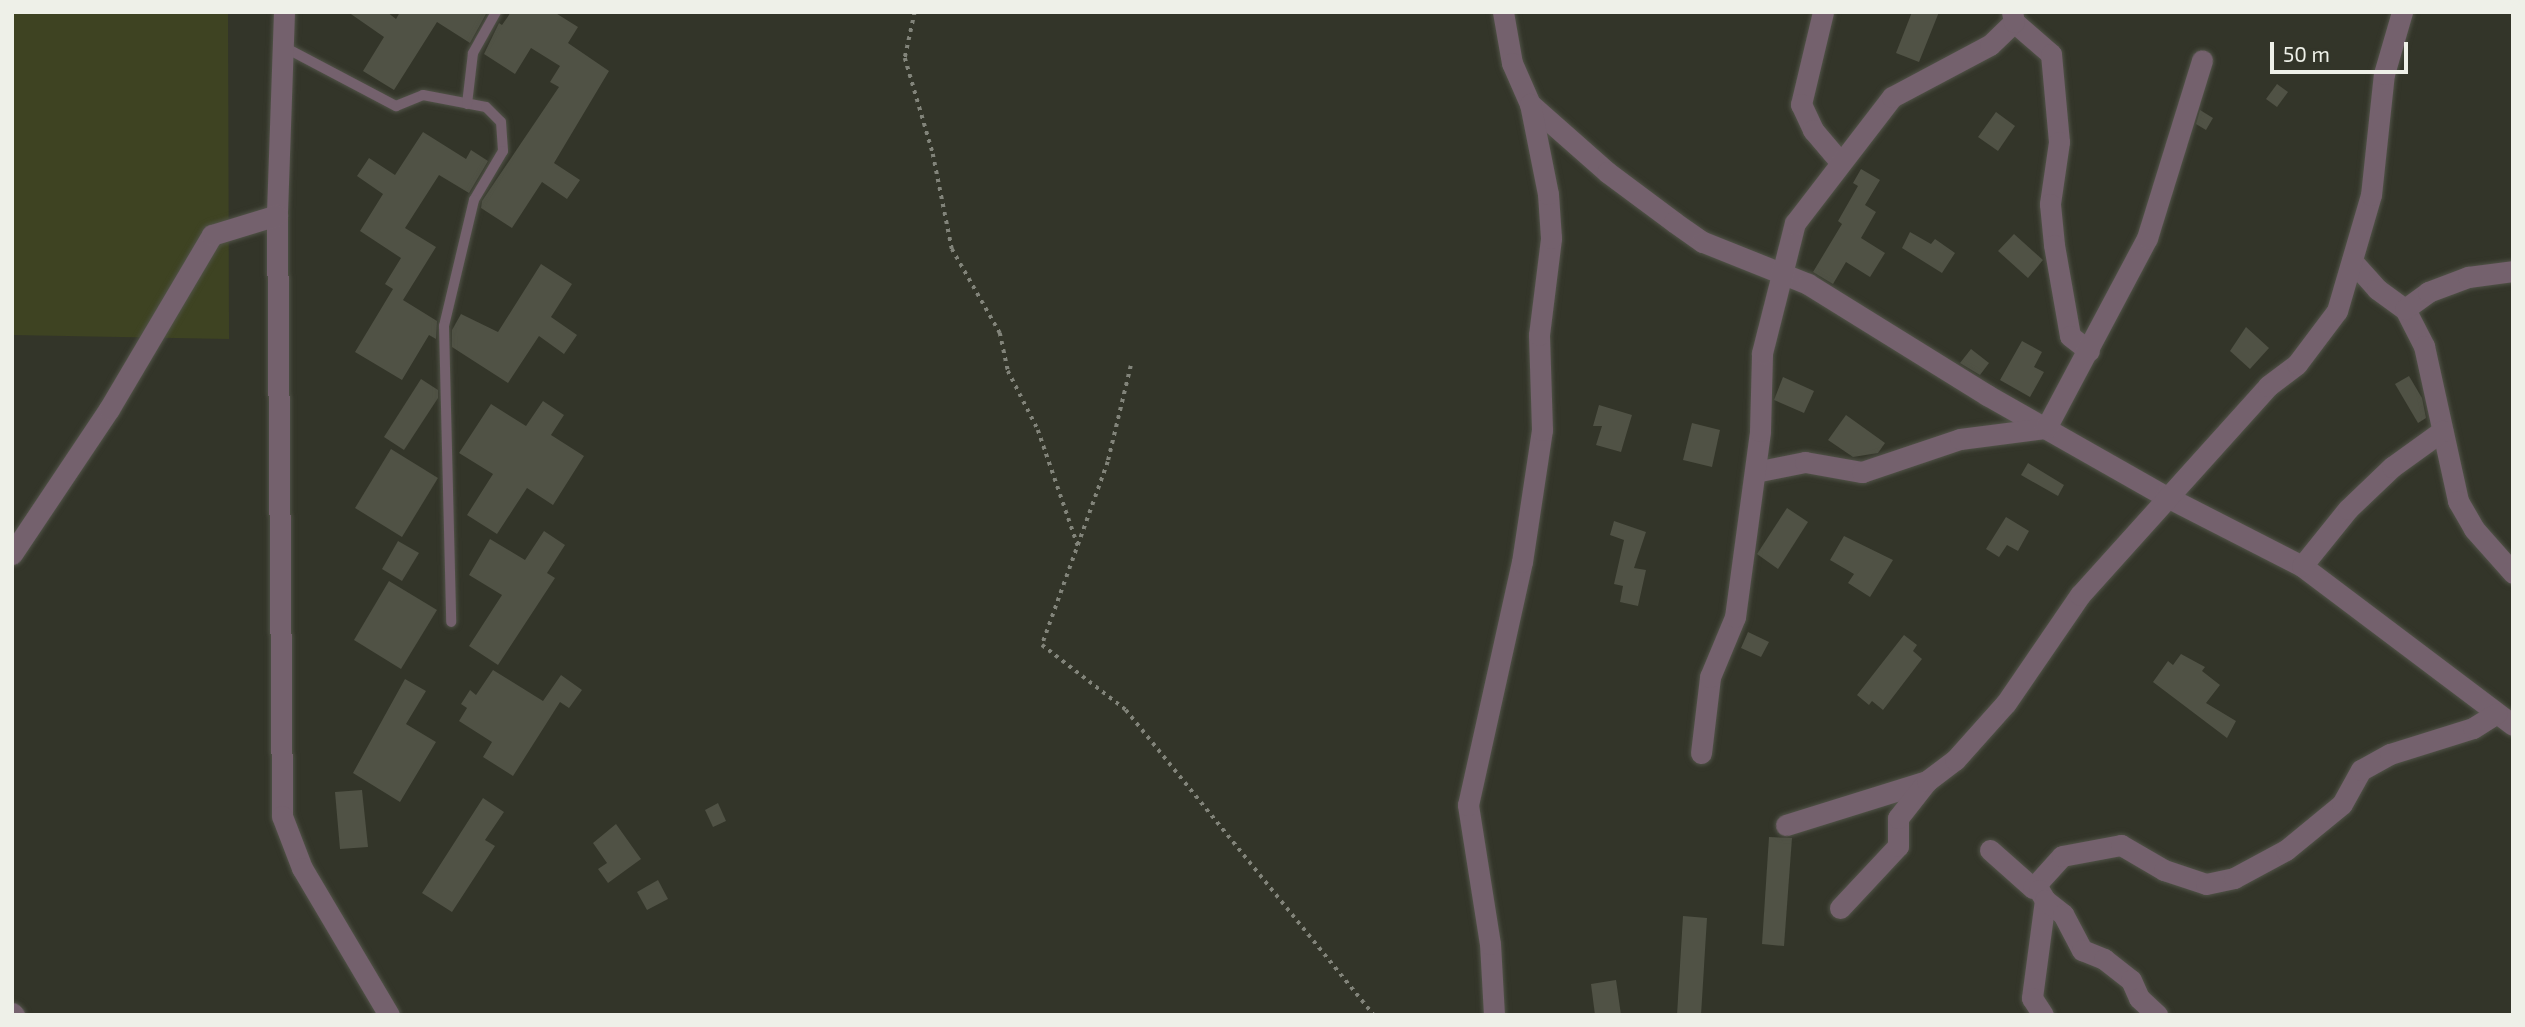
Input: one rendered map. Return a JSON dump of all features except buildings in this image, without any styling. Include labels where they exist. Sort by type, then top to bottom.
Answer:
[{"type":"street","points":[[284,12],[277,215],[282,816],[302,868],[389,1015]]},
{"type":"street","points":[[1494,1015],[1490,944],[1468,805],[1522,562],[1542,430],[1539,335],[1550,238],[1548,194],[1530,104],[1512,62],[1503,12]]},
{"type":"street","points":[[1823,12],[1801,104],[1813,130],[1841,163]]},
{"type":"street","points":[[1840,908],[1898,846],[1898,818],[1927,781],[1955,760],[2006,703],[2080,595],[2165,496],[2321,334],[2337,311],[2371,195],[2389,44],[2402,12]]},
{"type":"street","points":[[1701,753],[1710,677],[1735,617],[1755,472],[1762,353],[1795,223],[1892,97],[1990,45],[2013,17],[2051,54],[2059,142],[2050,204],[2054,246],[2070,336],[2089,351]]},
{"type":"street","points":[[2046,428],[2147,238],[2202,60]]},
{"type":"street","points":[[1530,104],[1607,172],[1703,242],[1783,273],[2165,496],[2302,566],[2505,719]]},
{"type":"street","points":[[12,554],[109,409],[212,235],[277,215]]},
{"type":"street","points":[[2352,261],[2377,289],[2405,309],[2424,346],[2458,501],[2474,529],[2513,573]]},
{"type":"street","points":[[2405,309],[2428,292],[2468,277],[2513,271]]},
{"type":"street","points":[[1755,472],[1805,462],[1862,472],[1960,439],[2046,428]]},
{"type":"street","points":[[2302,566],[2374,484],[2442,431]]},
{"type":"street","points":[[2043,1015],[2032,998],[2040,893],[2062,856],[2121,845],[2164,870],[2206,884],[2234,878],[2286,850],[2342,804],[2361,770],[2390,754],[2505,719]]},
{"type":"street","points":[[1786,825],[1927,781]]},
{"type":"street","points":[[1990,850],[2025,884],[2040,893],[2063,914],[2082,950],[2104,958],[2131,981],[2139,998],[2157,1015]]},
{"type":"lane","points":[[467,104],[472,53],[496,12]]},
{"type":"lane","points":[[284,47],[396,106],[423,95],[486,107],[502,122],[505,138],[503,151],[474,200],[444,326],[451,622]]},
{"type":"path","points":[[915,12],[905,58],[933,154],[952,249],[1000,333],[1008,371],[1038,430],[1079,547]]},
{"type":"path","points":[[1131,366],[1108,462],[1042,645],[1126,710],[1374,1015]]},
{"type":"green space","points":[[12,12],[228,12],[229,339],[12,335]]}]
